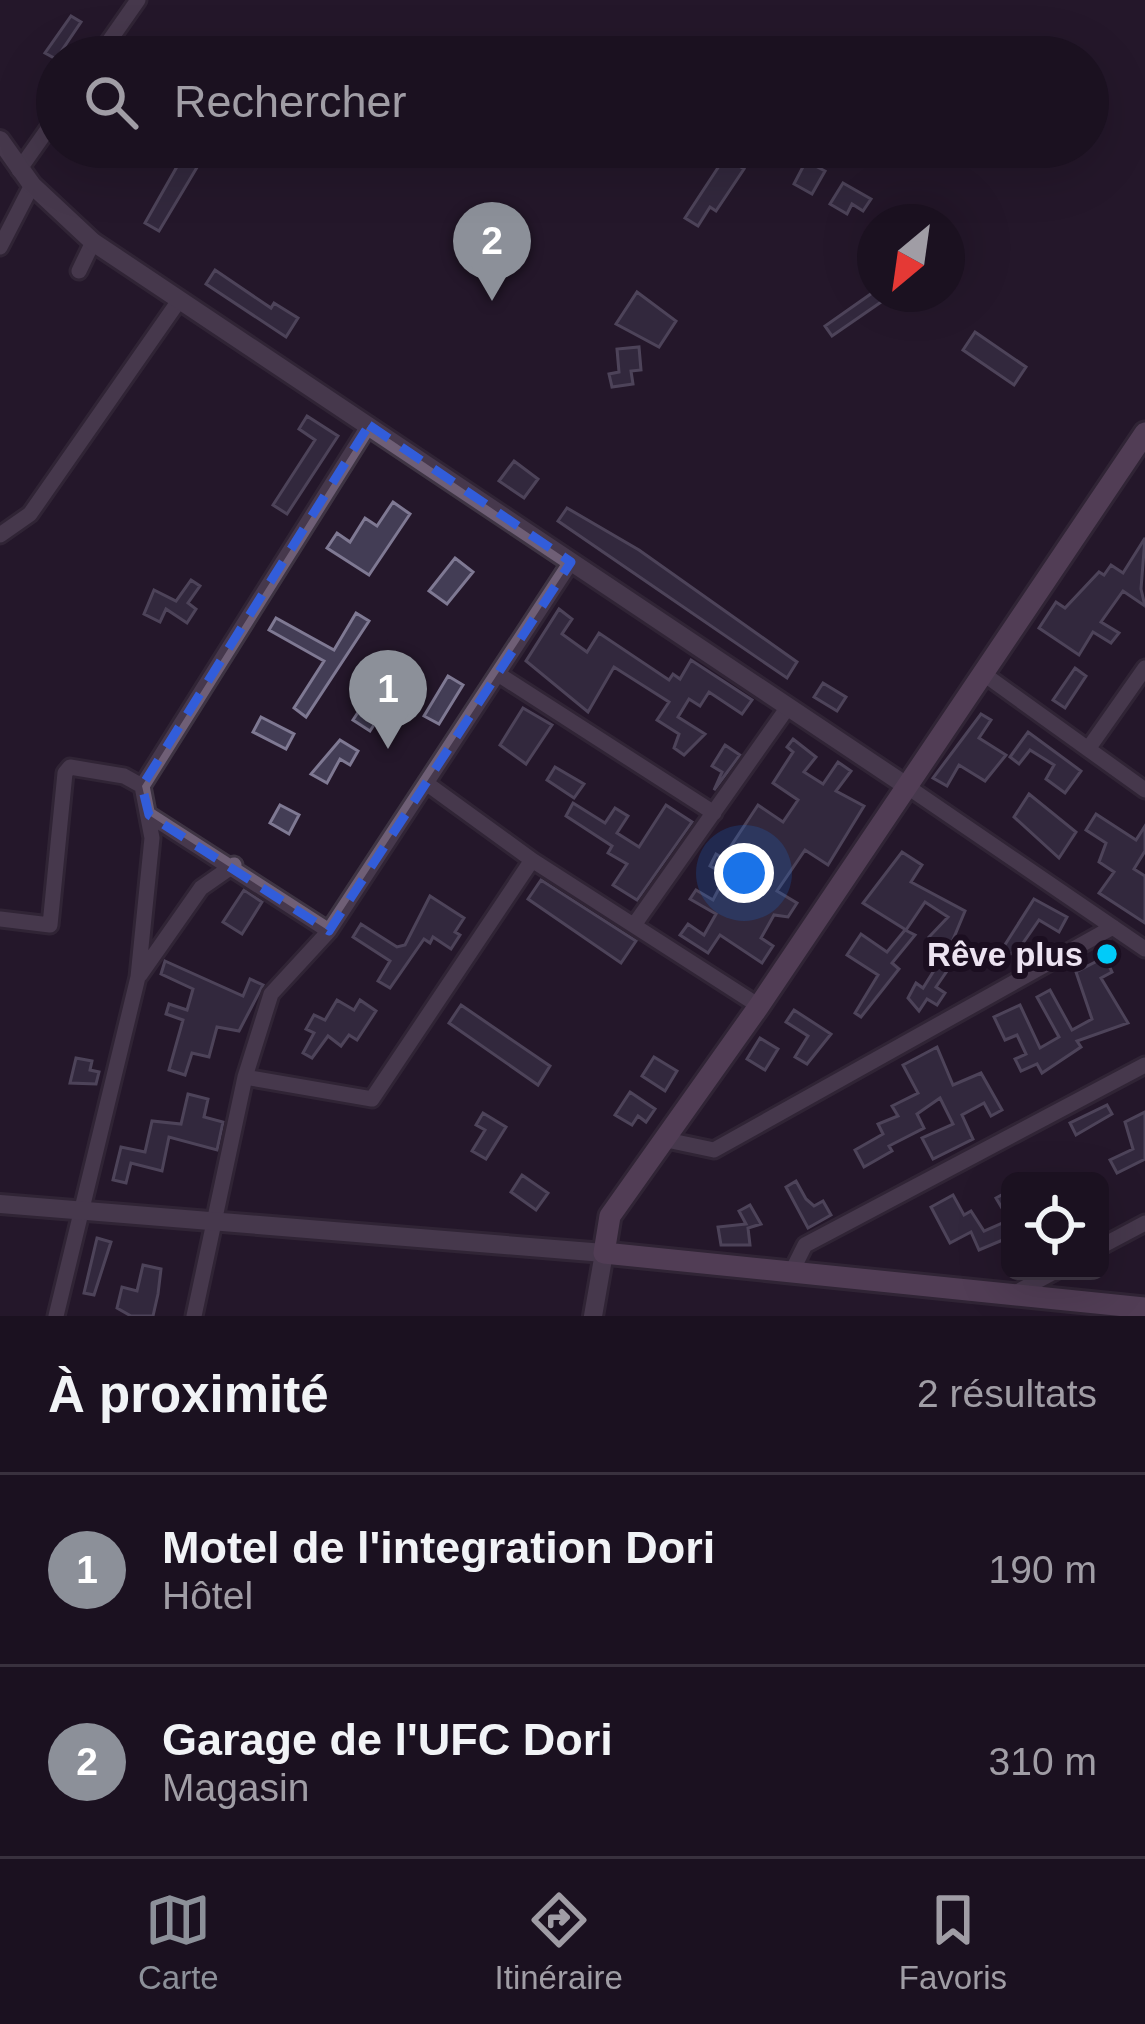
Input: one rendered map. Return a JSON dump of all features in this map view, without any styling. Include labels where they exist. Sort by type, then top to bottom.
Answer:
[{"type":"main road","points":[[1145,433],[759,1006],[610,1216],[604,1253],[794,1268],[1145,1308]]},
{"type":"street","points":[[113,36],[138,0]]},
{"type":"street","points":[[3,150],[92,242],[1145,949]]},
{"type":"street","points":[[0,247],[36,157]]},
{"type":"street","points":[[79,271],[92,242]]},
{"type":"street","points":[[0,535],[30,514],[178,302]]},
{"type":"street","points":[[56,1316],[86,1211],[139,977],[152,838],[142,786],[369,425]]},
{"type":"street","points":[[194,1316],[245,1077],[271,994],[329,931],[571,562]]},
{"type":"street","points":[[1088,749],[1145,668]]},
{"type":"street","points":[[981,672],[1145,790]]},
{"type":"street","points":[[498,674],[714,813]]},
{"type":"street","points":[[634,925],[788,707]]},
{"type":"street","points":[[0,919],[50,925],[55,913],[64,773],[70,766],[124,776],[142,786]]},
{"type":"street","points":[[426,783],[532,860],[759,1006]]},
{"type":"street","points":[[149,814],[329,931]]},
{"type":"street","points":[[245,1077],[372,1099],[532,860]]},
{"type":"street","points":[[139,977],[201,888],[234,865]]},
{"type":"street","points":[[662,1139],[714,1150],[1113,927]]},
{"type":"street","points":[[794,1268],[806,1245],[1145,1065]]},
{"type":"street","points":[[0,1204],[604,1253],[593,1316]]},
{"type":"street","points":[[1109,1242],[1145,1223]]},
{"type":"street","points":[[1017,1292],[1039,1280]]},
{"type":"highlighted area","points":[[369,425],[571,562],[329,931],[149,815],[142,786]]},
{"type":"building","points":[[71,16],[81,22],[72,36],[57,36]]},
{"type":"building","points":[[176,168],[197,168],[159,231],[145,223]]},
{"type":"building","points":[[718,168],[744,169],[716,211],[710,207],[698,226],[685,218]]},
{"type":"building","points":[[802,168],[825,171],[812,194],[794,184]]},
{"type":"building","points":[[843,183],[871,199],[857,207],[852,204],[847,214],[830,204]]},
{"type":"building","points":[[215,270],[271,308],[274,303],[298,318],[286,337],[206,284]]},
{"type":"building","points":[[637,292],[676,321],[659,347],[616,324]]},
{"type":"building","points":[[857,304],[857,312],[867,312],[832,336],[825,326]]},
{"type":"building","points":[[975,332],[1026,367],[1014,385],[963,350]]},
{"type":"building","points":[[639,347],[641,370],[631,371],[633,384],[612,387],[609,374],[619,372],[617,349]]},
{"type":"building","points":[[307,416],[338,436],[287,514],[273,505],[315,440],[299,429]]},
{"type":"building","points":[[514,461],[538,479],[524,498],[499,481]]},
{"type":"building","points":[[393,502],[410,514],[369,575],[327,548],[337,533],[350,542],[365,518],[377,526]]},
{"type":"building","points":[[567,508],[639,550],[797,662],[787,678],[558,521]]},
{"type":"building","points":[[1145,538],[1141,589],[1145,606],[1123,591],[1101,622],[1119,633],[1111,643],[1093,632],[1079,655],[1039,628],[1056,602],[1065,608],[1099,572],[1104,575],[1111,565],[1123,573]]},
{"type":"building","points":[[455,558],[473,572],[447,604],[429,591]]},
{"type":"building","points":[[191,580],[200,586],[188,603],[196,609],[187,623],[166,609],[160,622],[144,614],[154,590],[176,601]]},
{"type":"building","points":[[559,609],[572,619],[562,634],[587,652],[599,633],[669,680],[673,674],[680,679],[691,660],[752,700],[742,714],[709,692],[700,706],[689,699],[678,717],[705,734],[684,755],[674,748],[679,734],[657,720],[669,702],[614,667],[588,712],[526,661]]},
{"type":"building","points":[[356,613],[369,621],[306,717],[294,708],[324,661],[269,630],[276,618],[334,650]]},
{"type":"building","points":[[1075,668],[1086,676],[1065,708],[1053,700]]},
{"type":"building","points":[[448,676],[463,685],[439,724],[424,716]]},
{"type":"building","points":[[823,683],[846,697],[837,711],[814,697]]},
{"type":"building","points":[[372,691],[389,702],[370,731],[353,720]]},
{"type":"building","points":[[523,708],[552,725],[526,764],[500,745]]},
{"type":"building","points":[[981,714],[991,720],[979,738],[1006,755],[985,781],[959,765],[947,786],[933,778]]},
{"type":"building","points":[[261,717],[294,734],[286,749],[253,732]]},
{"type":"building","points":[[1028,732],[1081,771],[1065,793],[1046,779],[1054,765],[1030,750],[1019,764],[1010,757]]},
{"type":"building","points":[[793,739],[816,757],[804,772],[823,784],[838,762],[851,771],[836,791],[864,806],[828,865],[805,850],[777,891],[797,903],[788,917],[774,915],[761,938],[773,946],[762,963],[720,935],[708,953],[680,935],[688,924],[704,935],[716,914],[690,899],[696,890],[713,900],[726,875],[710,866],[716,854],[723,858],[758,805],[783,822],[798,800],[773,783],[793,752],[787,747]]},
{"type":"building","points":[[340,740],[358,751],[350,765],[340,759],[327,783],[311,774]]},
{"type":"building","points":[[725,745],[740,755],[714,790],[722,772],[712,766]]},
{"type":"building","points":[[555,767],[584,784],[574,798],[547,780]]},
{"type":"building","points":[[1029,794],[1076,832],[1059,858],[1014,817]]},
{"type":"building","points":[[573,803],[605,823],[615,808],[628,816],[617,833],[639,847],[666,805],[692,822],[637,900],[613,885],[627,864],[608,853],[612,846],[566,816]]},
{"type":"building","points":[[280,805],[299,815],[289,834],[270,823]]},
{"type":"building","points":[[1096,814],[1136,840],[1145,826],[1145,851],[1134,869],[1145,876],[1145,923],[1099,893],[1114,872],[1099,862],[1106,843],[1086,830]]},
{"type":"building","points":[[902,852],[922,865],[911,882],[965,911],[952,942],[941,951],[929,937],[948,917],[925,902],[906,930],[863,903]]},
{"type":"building","points":[[541,880],[636,941],[621,963],[528,899]]},
{"type":"building","points":[[244,890],[262,902],[242,934],[223,922]]},
{"type":"building","points":[[430,896],[464,918],[455,932],[460,935],[451,949],[433,937],[430,943],[424,939],[390,988],[378,981],[390,961],[353,937],[361,924],[397,947],[405,945]]},
{"type":"building","points":[[1034,899],[1067,917],[1059,932],[1039,920],[1014,956],[994,962]]},
{"type":"building","points":[[905,930],[915,935],[892,963],[899,969],[861,1017],[855,1013],[878,975],[847,955],[861,934],[887,952]]},
{"type":"building","points":[[1105,957],[1112,972],[1101,978],[1128,1023],[1077,1041],[1081,1047],[1042,1073],[1037,1064],[1021,1071],[1015,1059],[1026,1054],[1017,1035],[1005,1040],[994,1017],[1020,1005],[1040,1048],[1059,1037],[1037,997],[1050,990],[1072,1030],[1092,1019],[1076,972]]},
{"type":"building","points":[[165,961],[243,996],[250,979],[263,985],[239,1031],[217,1027],[209,1057],[192,1053],[185,1075],[169,1070],[183,1020],[166,1014],[169,1004],[187,1010],[193,989],[161,974]]},
{"type":"building","points":[[940,961],[949,968],[936,987],[945,993],[937,1005],[927,999],[919,1011],[908,998],[916,983],[923,988]]},
{"type":"building","points":[[337,1000],[354,1010],[360,1000],[376,1011],[357,1040],[349,1035],[341,1046],[328,1036],[312,1058],[303,1053],[314,1033],[306,1029],[314,1015],[325,1020]]},
{"type":"building","points":[[461,1005],[550,1066],[538,1085],[449,1023]]},
{"type":"building","points":[[794,1010],[831,1034],[807,1064],[795,1057],[808,1036],[786,1022]]},
{"type":"building","points":[[760,1038],[778,1049],[765,1070],[747,1059]]},
{"type":"building","points":[[937,1047],[953,1085],[981,1073],[1002,1110],[991,1116],[984,1103],[962,1115],[973,1139],[933,1159],[922,1138],[953,1124],[940,1098],[917,1114],[924,1128],[889,1146],[892,1151],[864,1167],[855,1150],[883,1134],[878,1124],[898,1116],[892,1106],[918,1093],[903,1065]]},
{"type":"building","points":[[654,1057],[677,1071],[665,1091],[642,1076]]},
{"type":"building","points":[[76,1058],[92,1061],[90,1070],[99,1072],[96,1084],[70,1083]]},
{"type":"building","points":[[630,1092],[655,1109],[646,1122],[638,1116],[632,1125],[615,1115]]},
{"type":"building","points":[[188,1094],[208,1099],[204,1117],[223,1122],[217,1150],[169,1137],[162,1171],[131,1163],[126,1183],[113,1180],[121,1147],[145,1152],[152,1121],[181,1124]]},
{"type":"building","points":[[1107,1105],[1112,1114],[1076,1135],[1070,1123]]},
{"type":"building","points":[[1145,1112],[1145,1159],[1117,1173],[1110,1160],[1133,1149],[1125,1122]]},
{"type":"building","points":[[483,1113],[506,1127],[486,1159],[472,1151],[485,1130],[476,1125]]},
{"type":"building","points":[[522,1175],[548,1193],[536,1210],[511,1192]]},
{"type":"building","points":[[796,1181],[806,1199],[814,1206],[823,1201],[831,1215],[808,1228],[786,1187]]},
{"type":"building","points":[[953,1195],[964,1215],[971,1211],[984,1231],[1001,1224],[1001,1241],[979,1250],[971,1232],[950,1243],[931,1207]]},
{"type":"building","points":[[750,1205],[761,1224],[748,1228],[750,1245],[721,1245],[718,1227],[746,1224],[739,1211]]},
{"type":"building","points":[[97,1238],[111,1242],[94,1295],[84,1293]]},
{"type":"building","points":[[143,1265],[161,1269],[153,1316],[131,1316],[117,1308],[122,1287],[137,1291]]},
{"type":"place","name":"Garage de l'UFC Dori","points":[[492,301]]},
{"type":"place","name":"Motel de l'integration Dori","points":[[388,749]]},
{"type":"place","name":"Rêve plus","points":[[1107,954]]}]
